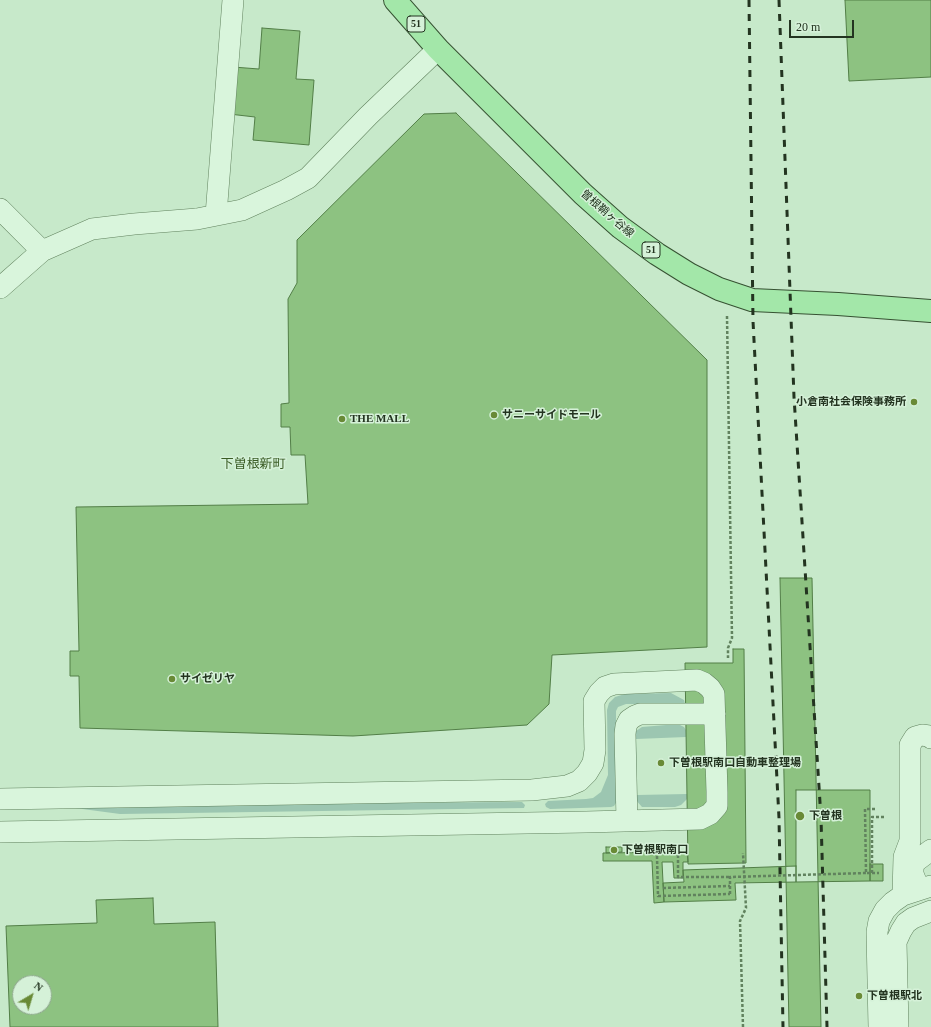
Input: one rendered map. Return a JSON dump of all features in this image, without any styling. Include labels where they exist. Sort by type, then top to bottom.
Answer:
[{"type":"main road","name":"曽根鞘ヶ谷線","points":[[395,0],[438,49],[583,194],[620,227],[657,254],[689,274],[719,289],[752,300],[838,304],[931,311]]},
{"type":"street","points":[[216,215],[233,0]]},
{"type":"street","points":[[0,288],[42,251],[92,230],[134,224],[197,219],[242,210],[308,178],[368,116],[438,49]]},
{"type":"street","points":[[0,209],[42,251]]},
{"type":"street","points":[[0,799],[524,790],[567,786],[579,781],[587,773],[593,763],[595,750],[594,701],[605,687],[614,684],[697,680],[704,683],[714,694],[717,806],[710,814],[700,819],[0,832]]},
{"type":"street","points":[[627,821],[625,734],[626,726],[629,720],[640,714],[715,714]]},
{"type":"street","points":[[879,1027],[877,932],[879,921],[885,910],[893,902],[919,890],[913,868],[923,848],[910,745],[915,737],[922,735],[929,736],[931,738]]},
{"type":"street","points":[[898,1027],[896,942],[906,923],[913,918],[931,911]]},
{"type":"path","points":[[727,310],[732,638],[728,648],[728,658]]},
{"type":"path","points":[[866,873],[865,809],[875,809]]},
{"type":"path","points":[[872,873],[872,817],[886,817]]},
{"type":"path","points":[[743,853],[746,908],[740,921],[743,1027]]},
{"type":"path","points":[[678,855],[678,877],[691,878],[878,873]]},
{"type":"path","points":[[657,856],[658,896],[730,894],[730,877]]},
{"type":"path","points":[[658,889],[730,886]]},
{"type":"green space","points":[[671,693],[684,700],[685,704],[626,704],[618,707],[616,711],[616,803],[614,806],[550,809],[546,807],[545,804],[548,801],[593,798],[601,792],[608,775],[607,710],[609,703],[615,697],[625,694]]},
{"type":"green space","points":[[678,724],[686,730],[686,737],[636,739],[637,795],[687,794],[687,799],[681,805],[675,807],[642,807],[635,799],[636,731],[642,727]]},
{"type":"green space","points":[[522,802],[525,805],[524,808],[120,814],[75,808],[6,808],[7,805]]},
{"type":"building","points":[[845,0],[931,0],[931,77],[849,81]]},
{"type":"building","points":[[262,28],[300,31],[296,79],[314,80],[309,145],[253,140],[255,117],[229,114],[233,67],[259,69]]},
{"type":"building","name":"サニーサイドモール","points":[[456,113],[707,360],[707,647],[552,655],[549,704],[527,725],[353,736],[80,728],[79,676],[70,676],[70,651],[79,651],[76,507],[308,504],[305,455],[291,455],[290,427],[281,427],[281,404],[289,403],[288,299],[297,283],[297,240],[424,114]]},
{"type":"building","points":[[780,578],[812,578],[821,1027],[789,1027]]},
{"type":"building","points":[[733,649],[744,649],[746,863],[688,864],[685,663],[733,663]]},
{"type":"building","points":[[796,790],[870,790],[870,881],[796,882]]},
{"type":"building","name":"下曽根駅南口","points":[[606,847],[622,847],[622,852],[606,853]]},
{"type":"building","points":[[687,852],[688,862],[683,862],[683,878],[674,878],[673,862],[662,862],[664,902],[654,903],[652,861],[603,861],[603,853]]},
{"type":"building","points":[[870,864],[883,864],[883,881],[870,881]]},
{"type":"building","points":[[796,866],[796,882],[735,883],[736,900],[664,902],[663,883],[684,882],[683,870]]},
{"type":"building","points":[[153,898],[154,924],[215,922],[218,1027],[10,1027],[6,926],[97,923],[96,900]]},
{"type":"railway","points":[[749,0],[753,321],[779,818],[783,1027]]},
{"type":"railway","points":[[779,0],[794,397],[821,818],[827,1027]]},
{"type":"place","name":"小倉南社会保険事務所","points":[[914,402]]},
{"type":"place","name":"サニーサイドモール","points":[[494,415]]},
{"type":"place","name":"THE MALL","points":[[342,419]]},
{"type":"place","name":"サイゼリヤ","points":[[172,679]]},
{"type":"place","name":"下曽根駅南口自動車整理場","points":[[661,763]]},
{"type":"place","name":"下曽根","points":[[800,816]]},
{"type":"place","name":"下曽根駅南口","points":[[614,850]]},
{"type":"place","name":"下曽根駅北","points":[[859,996]]},
{"type":"district","name":"下曽根新町","points":[[253,465]]}]
